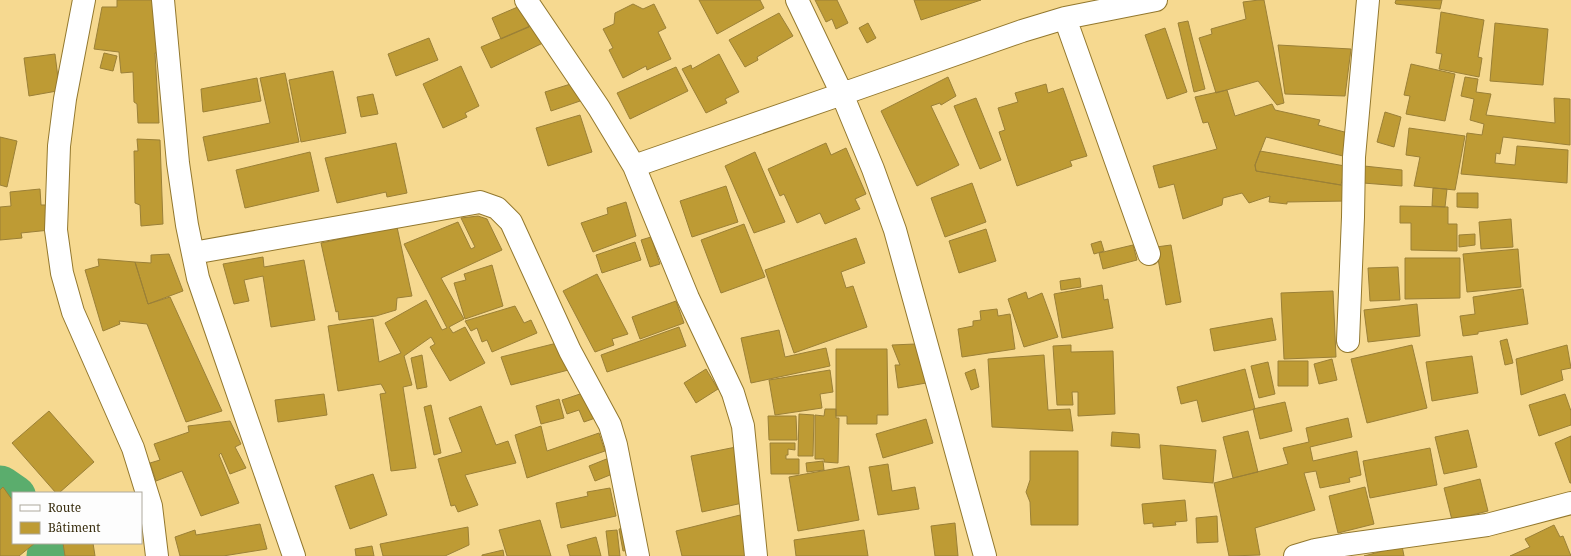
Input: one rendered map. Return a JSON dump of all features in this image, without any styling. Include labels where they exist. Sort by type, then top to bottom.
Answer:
[{"type":"street","points":[[84,0],[65,99],[59,146],[56,230],[62,272],[73,312],[133,448],[151,506],[157,556]]},
{"type":"street","points":[[163,0],[178,163],[198,278],[294,556]]},
{"type":"street","points":[[526,0],[599,108],[634,166],[688,298],[733,393],[743,426],[756,556]]},
{"type":"street","points":[[797,0],[842,94],[873,169],[895,230],[984,556]]},
{"type":"street","points":[[634,166],[1022,31],[1065,18],[1156,0]]},
{"type":"street","points":[[1348,341],[1354,158],[1368,0]]},
{"type":"street","points":[[1065,18],[1149,254]]},
{"type":"street","points":[[193,253],[480,202],[497,208],[511,222],[570,351],[610,425],[616,445],[638,556]]},
{"type":"street","points":[[1295,556],[1343,544],[1487,525],[1571,503]]},
{"type":"building","points":[[117,0],[154,0],[164,53],[155,53],[159,123],[138,123],[137,104],[134,102],[133,72],[121,73],[119,52],[94,49],[102,7],[117,7]]},
{"type":"building","points":[[699,0],[760,0],[764,8],[717,34]]},
{"type":"building","points":[[815,0],[837,0],[848,23],[836,29],[832,19],[826,22]]},
{"type":"building","points":[[914,0],[981,0],[921,20]]},
{"type":"building","points":[[1264,0],[1284,103],[1277,105],[1258,81],[1216,93],[1199,38],[1212,34],[1211,29],[1246,19],[1243,2]]},
{"type":"building","points":[[1396,0],[1442,0],[1440,9],[1396,4]]},
{"type":"building","points":[[633,4],[643,9],[654,4],[666,28],[658,32],[671,59],[647,70],[646,66],[623,78],[609,50],[613,48],[603,29],[614,24],[615,13]]},
{"type":"building","points":[[520,6],[529,27],[501,39],[492,18]]},
{"type":"building","points":[[1441,12],[1484,20],[1478,57],[1482,58],[1479,77],[1439,69],[1442,54],[1436,53]]},
{"type":"building","points":[[779,13],[793,36],[757,57],[758,60],[745,67],[729,40]]},
{"type":"building","points":[[1188,21],[1205,89],[1194,92],[1178,23]]},
{"type":"building","points":[[537,23],[545,42],[491,68],[481,47]]},
{"type":"building","points":[[868,23],[876,38],[867,43],[859,28]]},
{"type":"building","points":[[1495,23],[1548,29],[1543,85],[1490,81]]},
{"type":"building","points":[[1165,28],[1187,92],[1167,99],[1145,35]]},
{"type":"building","points":[[429,38],[438,60],[396,76],[388,54]]},
{"type":"building","points":[[1278,45],[1351,49],[1345,96],[1285,94]]},
{"type":"building","points":[[104,53],[117,56],[113,71],[100,68]]},
{"type":"building","points":[[55,54],[59,86],[56,87],[57,91],[29,96],[24,58]]},
{"type":"building","points":[[719,54],[739,92],[725,99],[727,103],[706,113],[682,69],[691,65],[692,69]]},
{"type":"building","points":[[1411,64],[1455,74],[1445,121],[1406,114],[1410,96],[1404,95]]},
{"type":"building","points":[[461,66],[479,106],[465,113],[467,117],[443,128],[423,84]]},
{"type":"building","points":[[676,67],[688,91],[630,119],[617,93]]},
{"type":"building","points":[[333,71],[346,133],[301,142],[289,80]]},
{"type":"building","points":[[285,73],[299,142],[208,161],[203,137],[270,123],[260,78]]},
{"type":"building","points":[[948,77],[956,96],[941,105],[940,103],[931,106],[959,165],[917,186],[881,111]]},
{"type":"building","points":[[1465,77],[1478,79],[1476,92],[1491,94],[1486,115],[1555,123],[1554,98],[1570,99],[1570,145],[1503,137],[1500,154],[1496,153],[1495,163],[1515,165],[1517,146],[1568,150],[1567,183],[1461,174],[1467,133],[1482,135],[1484,124],[1470,120],[1474,99],[1461,96]]},
{"type":"building","points":[[257,78],[261,101],[203,112],[201,89]]},
{"type":"building","points":[[577,82],[583,100],[551,111],[545,92]]},
{"type":"building","points":[[1046,84],[1048,93],[1063,88],[1087,156],[1070,161],[1072,166],[1017,186],[999,132],[1005,130],[998,108],[1018,102],[1015,93]]},
{"type":"building","points":[[1227,90],[1235,116],[1272,104],[1275,110],[1320,120],[1318,125],[1352,134],[1347,157],[1266,137],[1255,165],[1256,171],[1347,186],[1347,201],[1287,202],[1287,204],[1269,202],[1270,196],[1249,203],[1242,193],[1223,198],[1222,205],[1183,219],[1174,184],[1159,188],[1153,166],[1217,149],[1208,122],[1203,123],[1195,97]]},
{"type":"building","points":[[373,94],[378,114],[361,117],[357,97]]},
{"type":"building","points":[[976,98],[1001,160],[980,169],[954,106]]},
{"type":"building","points":[[1385,112],[1401,117],[1394,147],[1377,142]]},
{"type":"building","points":[[580,115],[592,152],[548,166],[536,128]]},
{"type":"building","points":[[1409,128],[1465,136],[1455,190],[1414,186],[1420,157],[1406,155]]},
{"type":"building","points":[[0,137],[17,141],[7,187],[0,185]]},
{"type":"building","points":[[137,139],[160,140],[163,224],[141,226],[140,205],[135,203],[134,151],[138,151]]},
{"type":"building","points":[[396,143],[407,193],[387,197],[386,192],[337,203],[325,158]]},
{"type":"building","points":[[826,143],[831,155],[846,148],[866,194],[855,199],[860,209],[825,224],[820,213],[797,223],[784,194],[780,196],[768,169]]},
{"type":"building","points":[[1260,151],[1345,166],[1341,185],[1256,171],[1255,165]]},
{"type":"building","points":[[310,152],[319,191],[245,208],[236,170]]},
{"type":"building","points":[[755,152],[785,222],[754,233],[725,166]]},
{"type":"building","points":[[1364,166],[1402,170],[1402,186],[1363,183]]},
{"type":"building","points":[[972,183],[986,222],[945,237],[931,198]]},
{"type":"building","points":[[726,186],[738,222],[692,237],[680,201]]},
{"type":"building","points":[[1433,188],[1447,189],[1445,207],[1432,206]]},
{"type":"building","points":[[40,189],[41,205],[47,205],[50,230],[21,233],[22,238],[0,240],[0,207],[11,206],[10,192]]},
{"type":"building","points":[[1457,193],[1478,193],[1478,208],[1457,207]]},
{"type":"building","points":[[626,202],[636,236],[593,252],[581,223],[608,214],[607,208]]},
{"type":"building","points":[[1400,206],[1448,207],[1448,224],[1457,224],[1457,251],[1411,250],[1411,223],[1400,223]]},
{"type":"building","points":[[478,216],[487,219],[502,250],[441,278],[464,319],[449,327],[453,333],[465,327],[485,363],[450,381],[430,347],[435,344],[431,337],[404,356],[412,385],[403,387],[416,468],[391,471],[380,394],[386,393],[381,384],[338,391],[328,326],[373,319],[379,362],[401,353],[385,323],[426,300],[442,330],[447,328],[404,244],[458,222],[471,249],[475,247],[461,218]]},
{"type":"building","points":[[1511,219],[1513,247],[1481,249],[1479,222]]},
{"type":"building","points":[[744,224],[765,277],[721,293],[701,240]]},
{"type":"building","points":[[397,227],[412,296],[397,298],[396,310],[376,316],[339,320],[321,243]]},
{"type":"building","points":[[986,229],[996,261],[959,273],[949,241]]},
{"type":"building","points":[[1475,234],[1475,245],[1459,247],[1459,235]]},
{"type":"building","points":[[651,237],[660,264],[650,267],[641,240]]},
{"type":"building","points":[[856,238],[865,263],[841,272],[846,288],[853,286],[867,327],[794,353],[765,270]]},
{"type":"building","points":[[1101,241],[1104,251],[1094,254],[1091,244]]},
{"type":"building","points":[[635,242],[641,260],[602,273],[596,255]]},
{"type":"building","points":[[1133,245],[1137,260],[1103,269],[1099,253]]},
{"type":"building","points":[[1171,245],[1181,302],[1166,305],[1156,247]]},
{"type":"building","points":[[1518,249],[1521,287],[1467,292],[1463,254]]},
{"type":"building","points":[[169,254],[183,291],[148,304],[135,262],[151,263],[151,255]]},
{"type":"building","points":[[263,257],[264,267],[304,260],[315,320],[271,327],[263,276],[244,280],[249,301],[234,304],[223,264]]},
{"type":"building","points":[[1405,258],[1460,258],[1460,298],[1405,299]]},
{"type":"building","points":[[98,259],[135,262],[148,304],[170,297],[222,411],[186,422],[147,324],[119,321],[120,324],[103,331],[85,270],[99,266]]},
{"type":"building","points":[[492,265],[503,306],[465,319],[454,283],[466,280],[464,274]]},
{"type":"building","points":[[1398,267],[1400,300],[1370,301],[1368,268]]},
{"type":"building","points":[[597,274],[628,334],[612,339],[614,345],[595,352],[563,291]]},
{"type":"building","points":[[1080,278],[1081,287],[1061,290],[1060,281]]},
{"type":"building","points":[[1102,285],[1104,300],[1108,299],[1113,328],[1062,338],[1054,294]]},
{"type":"building","points":[[1523,289],[1528,324],[1478,332],[1478,334],[1463,336],[1460,316],[1475,314],[1473,297]]},
{"type":"building","points":[[1333,291],[1336,357],[1284,359],[1281,293]]},
{"type":"building","points":[[1026,292],[1028,299],[1042,293],[1058,337],[1024,347],[1008,299]]},
{"type":"building","points":[[676,301],[684,323],[640,339],[632,317]]},
{"type":"building","points":[[1417,304],[1420,336],[1368,342],[1364,310]]},
{"type":"building","points":[[515,306],[524,323],[531,320],[537,333],[492,352],[487,340],[482,342],[477,328],[471,331],[465,321]]},
{"type":"building","points":[[997,309],[998,316],[1010,314],[1015,349],[962,357],[958,329],[973,326],[973,321],[981,320],[980,311]]},
{"type":"building","points":[[1272,318],[1276,340],[1214,351],[1210,329]]},
{"type":"building","points":[[679,327],[686,346],[607,372],[601,355]]},
{"type":"building","points":[[779,330],[785,357],[826,348],[830,366],[751,383],[741,338]]},
{"type":"building","points":[[1507,339],[1513,363],[1505,365],[1500,341]]},
{"type":"building","points":[[561,342],[576,368],[511,385],[501,357]]},
{"type":"building","points":[[915,344],[926,383],[898,388],[895,365],[900,365],[892,345]]},
{"type":"building","points":[[1071,345],[1071,352],[1113,351],[1115,414],[1078,416],[1078,392],[1072,392],[1073,405],[1057,405],[1053,346]]},
{"type":"building","points":[[1412,345],[1427,408],[1367,423],[1351,359]]},
{"type":"building","points":[[1567,345],[1571,368],[1561,370],[1563,380],[1521,395],[1516,359]]},
{"type":"building","points":[[836,349],[887,349],[888,415],[877,415],[877,424],[847,424],[847,416],[836,416]]},
{"type":"building","points":[[422,355],[427,387],[417,389],[411,358]]},
{"type":"building","points":[[1044,355],[1048,410],[1070,409],[1073,431],[992,427],[988,359]]},
{"type":"building","points":[[1472,356],[1478,393],[1432,401],[1426,362]]},
{"type":"building","points":[[1332,359],[1337,380],[1319,384],[1314,364]]},
{"type":"building","points":[[1278,361],[1308,361],[1308,386],[1278,386]]},
{"type":"building","points":[[1268,362],[1275,394],[1259,398],[1251,366]]},
{"type":"building","points":[[706,369],[718,389],[696,403],[684,383]]},
{"type":"building","points":[[975,369],[979,387],[971,390],[965,373]]},
{"type":"building","points":[[1245,369],[1255,409],[1202,422],[1197,400],[1181,404],[1177,387]]},
{"type":"building","points":[[830,370],[833,392],[820,394],[822,408],[775,415],[769,380]]},
{"type":"building","points":[[589,391],[601,416],[584,422],[579,410],[567,414],[562,400]]},
{"type":"building","points":[[324,394],[327,415],[278,422],[275,400]]},
{"type":"building","points":[[1565,394],[1571,411],[1571,425],[1539,436],[1529,405]]},
{"type":"building","points":[[559,399],[564,418],[541,424],[536,406]]},
{"type":"building","points":[[1285,402],[1292,431],[1260,439],[1253,409]]},
{"type":"building","points":[[431,405],[441,453],[434,455],[424,407]]},
{"type":"building","points":[[481,406],[496,445],[508,441],[516,463],[465,475],[478,505],[458,512],[455,505],[451,506],[438,459],[462,452],[449,418]]},
{"type":"building","points":[[825,409],[836,409],[836,418],[839,418],[838,463],[824,462],[824,459],[815,459],[815,415],[824,416]]},
{"type":"building","points":[[49,411],[94,462],[60,492],[55,492],[12,443]]},
{"type":"building","points":[[799,414],[814,415],[813,456],[798,456]]},
{"type":"building","points":[[768,416],[796,416],[797,440],[769,440]]},
{"type":"building","points":[[1348,418],[1352,437],[1310,447],[1313,461],[1357,451],[1361,475],[1349,478],[1350,482],[1320,488],[1316,471],[1304,473],[1315,510],[1255,528],[1260,555],[1229,556],[1214,483],[1288,464],[1283,448],[1309,442],[1306,428]]},
{"type":"building","points":[[926,419],[933,443],[883,458],[876,434]]},
{"type":"building","points":[[230,421],[241,444],[235,447],[246,468],[230,474],[221,453],[219,455],[239,503],[201,516],[182,471],[156,481],[150,463],[160,460],[154,444],[189,432],[188,426]]},
{"type":"building","points":[[541,426],[547,451],[599,433],[605,451],[527,478],[515,435]]},
{"type":"building","points":[[1468,430],[1477,467],[1444,474],[1435,437]]},
{"type":"building","points":[[1248,431],[1258,472],[1233,478],[1223,437]]},
{"type":"building","points":[[1112,432],[1139,434],[1140,448],[1111,446]]},
{"type":"building","points":[[1571,436],[1571,483],[1570,483],[1555,443]]},
{"type":"building","points":[[770,443],[795,443],[795,450],[788,449],[786,459],[799,459],[799,474],[771,474]]},
{"type":"building","points":[[1160,445],[1216,450],[1213,483],[1163,479]]},
{"type":"building","points":[[736,447],[747,502],[702,512],[691,456]]},
{"type":"building","points":[[1430,448],[1437,485],[1370,498],[1363,461]]},
{"type":"building","points":[[1030,451],[1078,451],[1078,525],[1031,525],[1030,502],[1026,492],[1030,480]]},
{"type":"building","points":[[624,452],[630,467],[595,481],[589,466]]},
{"type":"building","points":[[823,461],[824,470],[807,472],[806,463]]},
{"type":"building","points":[[888,464],[892,491],[915,487],[919,509],[878,515],[869,467]]},
{"type":"building","points":[[849,466],[859,520],[798,531],[789,477]]},
{"type":"building","points":[[373,474],[387,515],[350,529],[335,486]]},
{"type":"building","points":[[1480,479],[1488,511],[1452,520],[1444,488]]},
{"type":"building","points":[[3,487],[12,500],[12,544],[34,544],[19,556],[0,556],[0,490]]},
{"type":"building","points":[[1365,487],[1374,524],[1338,533],[1329,496]]},
{"type":"building","points":[[610,488],[616,516],[561,528],[556,503],[588,496],[587,492]]},
{"type":"building","points":[[1185,500],[1187,521],[1175,522],[1176,525],[1153,527],[1153,523],[1144,524],[1142,504]]},
{"type":"building","points":[[740,515],[750,556],[682,556],[676,531]]},
{"type":"building","points":[[1217,516],[1218,542],[1197,543],[1196,518]]},
{"type":"building","points":[[540,520],[551,556],[507,556],[499,530]]},
{"type":"building","points":[[955,523],[958,556],[935,556],[931,526]]},
{"type":"building","points":[[260,524],[267,549],[223,556],[180,556],[175,537],[195,530],[196,535]]},
{"type":"building","points":[[1554,525],[1560,537],[1563,536],[1571,556],[1510,556],[1530,547],[1525,539]]},
{"type":"building","points":[[468,527],[469,545],[445,556],[383,556],[380,544]]},
{"type":"building","points":[[631,527],[635,549],[623,551],[619,529]]},
{"type":"building","points":[[617,530],[620,556],[609,556],[606,531]]},
{"type":"building","points":[[864,530],[868,556],[796,556],[794,540]]},
{"type":"building","points":[[596,537],[601,556],[570,556],[567,545]]},
{"type":"building","points":[[63,544],[93,544],[95,556],[65,556]]},
{"type":"building","points":[[372,546],[374,556],[356,556],[355,549]]},
{"type":"building","points":[[1402,546],[1404,556],[1364,556]]},
{"type":"building","points":[[503,550],[504,556],[482,556],[482,555]]},
{"type":"waterway","points":[[0,489],[12,497]]},
{"type":"waterway","points":[[50,556],[53,549],[51,544]]}]
